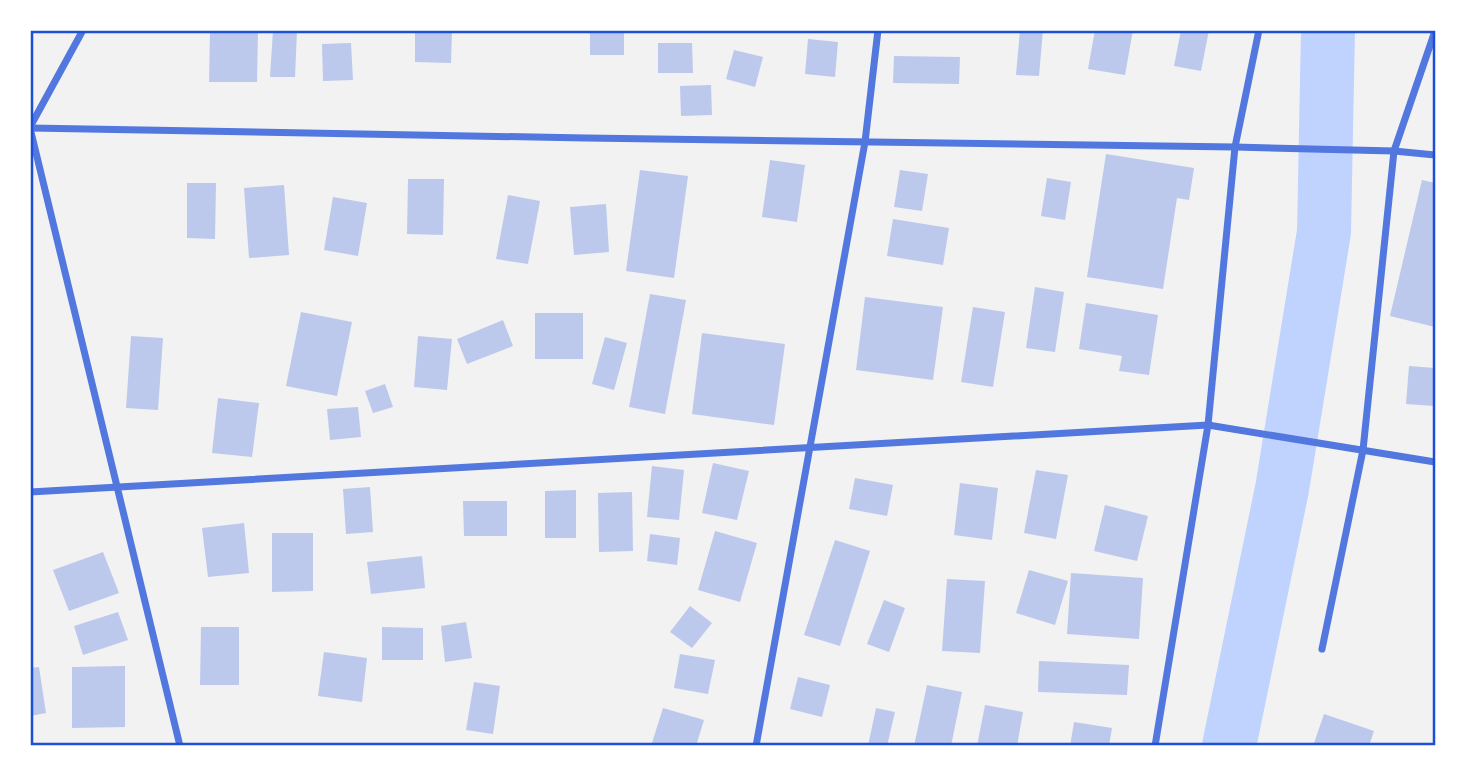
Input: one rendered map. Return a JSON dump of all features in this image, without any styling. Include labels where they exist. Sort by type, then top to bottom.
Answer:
[{"type":"street","points":[[83,30],[30,128],[180,746]]},
{"type":"street","points":[[756,746],[865,142],[878,30]]},
{"type":"street","points":[[1155,746],[1208,425],[1235,147],[1259,30]]},
{"type":"street","points":[[1322,649],[1363,450],[1394,151],[1435,31]]},
{"type":"street","points":[[30,128],[1235,147],[1394,151],[1435,155]]},
{"type":"street","points":[[30,492],[1208,425],[1435,462]]},
{"type":"building","points":[[210,30],[258,30],[257,82],[209,82]]},
{"type":"building","points":[[273,30],[297,30],[295,77],[270,77]]},
{"type":"building","points":[[415,30],[452,30],[451,63],[415,62]]},
{"type":"building","points":[[590,30],[624,30],[624,55],[590,55]]},
{"type":"building","points":[[1020,30],[1043,30],[1039,76],[1016,75]]},
{"type":"building","points":[[1095,30],[1133,30],[1125,75],[1088,69]]},
{"type":"building","points":[[1181,30],[1209,30],[1201,71],[1174,66]]},
{"type":"building","points":[[808,39],[838,42],[835,77],[805,74]]},
{"type":"building","points":[[351,43],[353,80],[323,81],[322,44]]},
{"type":"building","points":[[658,43],[692,43],[693,73],[658,73]]},
{"type":"building","points":[[734,50],[763,57],[755,87],[726,79]]},
{"type":"building","points":[[894,56],[960,57],[959,84],[893,83]]},
{"type":"building","points":[[711,85],[712,115],[681,116],[680,86]]},
{"type":"building","points":[[1106,154],[1194,168],[1189,200],[1177,198],[1163,289],[1087,277]]},
{"type":"building","points":[[770,160],[805,165],[797,222],[762,217]]},
{"type":"building","points":[[640,170],[688,176],[674,278],[626,271]]},
{"type":"building","points":[[900,170],[928,174],[922,211],[894,207]]},
{"type":"building","points":[[1047,178],[1071,182],[1065,220],[1041,216]]},
{"type":"building","points":[[408,179],[444,179],[443,235],[407,234]]},
{"type":"building","points":[[1422,180],[1435,183],[1435,327],[1390,316]]},
{"type":"building","points":[[187,183],[216,183],[215,239],[187,238]]},
{"type":"building","points":[[284,185],[289,255],[249,258],[244,188]]},
{"type":"building","points":[[508,195],[540,201],[528,264],[496,259]]},
{"type":"building","points":[[333,197],[367,203],[358,256],[324,250]]},
{"type":"building","points":[[606,204],[609,252],[574,255],[570,207]]},
{"type":"building","points":[[893,219],[949,228],[943,265],[887,256]]},
{"type":"building","points":[[1035,287],[1064,292],[1055,352],[1026,348]]},
{"type":"building","points":[[650,294],[686,300],[665,414],[629,407]]},
{"type":"building","points":[[865,297],[943,307],[933,380],[856,370]]},
{"type":"building","points":[[1086,303],[1158,315],[1149,375],[1119,371],[1122,356],[1079,349]]},
{"type":"building","points":[[973,307],[1005,312],[993,387],[961,382]]},
{"type":"building","points":[[301,312],[352,322],[337,396],[286,386]]},
{"type":"building","points":[[535,313],[583,313],[583,359],[535,359]]},
{"type":"building","points":[[503,320],[513,346],[467,364],[457,339]]},
{"type":"building","points":[[702,333],[785,344],[774,425],[692,414]]},
{"type":"building","points":[[131,336],[163,338],[158,410],[126,408]]},
{"type":"building","points":[[418,336],[452,339],[447,390],[414,387]]},
{"type":"building","points":[[605,337],[627,343],[614,390],[592,384]]},
{"type":"building","points":[[1409,366],[1435,368],[1435,406],[1406,404]]},
{"type":"building","points":[[385,384],[393,407],[373,413],[365,391]]},
{"type":"building","points":[[218,398],[259,403],[252,457],[212,453]]},
{"type":"building","points":[[358,407],[361,437],[330,440],[327,409]]},
{"type":"building","points":[[713,463],[749,471],[737,520],[702,513]]},
{"type":"building","points":[[652,466],[684,470],[679,520],[647,517]]},
{"type":"building","points":[[1036,470],[1068,475],[1056,539],[1024,533]]},
{"type":"building","points":[[855,478],[893,485],[887,516],[849,509]]},
{"type":"building","points":[[960,483],[998,488],[992,540],[954,535]]},
{"type":"building","points":[[370,487],[373,532],[346,534],[343,489]]},
{"type":"building","points":[[576,490],[576,538],[545,538],[545,491]]},
{"type":"building","points":[[632,492],[633,551],[599,552],[598,493]]},
{"type":"building","points":[[463,501],[507,501],[507,536],[464,536]]},
{"type":"building","points":[[1105,505],[1148,516],[1137,561],[1094,551]]},
{"type":"building","points":[[244,523],[249,573],[208,577],[202,528]]},
{"type":"building","points":[[715,531],[757,543],[740,602],[698,590]]},
{"type":"building","points":[[272,533],[313,533],[313,591],[272,592]]},
{"type":"building","points":[[650,534],[680,538],[677,565],[647,561]]},
{"type":"building","points":[[835,540],[870,551],[840,646],[804,635]]},
{"type":"building","points":[[103,552],[119,593],[69,611],[53,570]]},
{"type":"building","points":[[422,556],[425,588],[371,594],[367,562]]},
{"type":"building","points":[[1029,570],[1068,581],[1055,625],[1016,613]]},
{"type":"building","points":[[1071,573],[1143,578],[1139,639],[1067,634]]},
{"type":"building","points":[[947,579],[985,581],[980,653],[942,651]]},
{"type":"building","points":[[884,600],[905,608],[889,652],[867,644]]},
{"type":"building","points":[[690,606],[712,623],[692,648],[670,632]]},
{"type":"building","points":[[118,612],[128,640],[83,655],[74,626]]},
{"type":"building","points":[[466,622],[472,658],[445,662],[441,626]]},
{"type":"building","points":[[201,627],[239,627],[239,685],[200,685]]},
{"type":"building","points":[[382,627],[423,628],[423,660],[382,660]]},
{"type":"building","points":[[324,652],[367,658],[362,702],[318,696]]},
{"type":"building","points":[[680,654],[715,660],[708,694],[674,688]]},
{"type":"building","points":[[1039,661],[1129,665],[1127,695],[1038,692]]},
{"type":"building","points":[[125,666],[125,727],[72,728],[72,667]]},
{"type":"building","points":[[39,667],[46,713],[30,716],[30,668]]},
{"type":"building","points":[[798,677],[830,685],[822,717],[790,709]]},
{"type":"building","points":[[474,682],[500,686],[493,734],[466,730]]},
{"type":"building","points":[[927,685],[962,692],[951,746],[914,746]]},
{"type":"building","points":[[985,705],[1023,712],[1017,746],[977,746]]},
{"type":"building","points":[[663,708],[704,720],[696,746],[651,746]]},
{"type":"building","points":[[876,708],[895,712],[887,746],[868,746]]},
{"type":"building","points":[[1324,714],[1374,731],[1369,746],[1313,746]]},
{"type":"building","points":[[1074,722],[1112,728],[1109,746],[1070,746]]},
{"type":"waterway","points":[[1229,746],[1282,489],[1324,232],[1328,30]]}]
